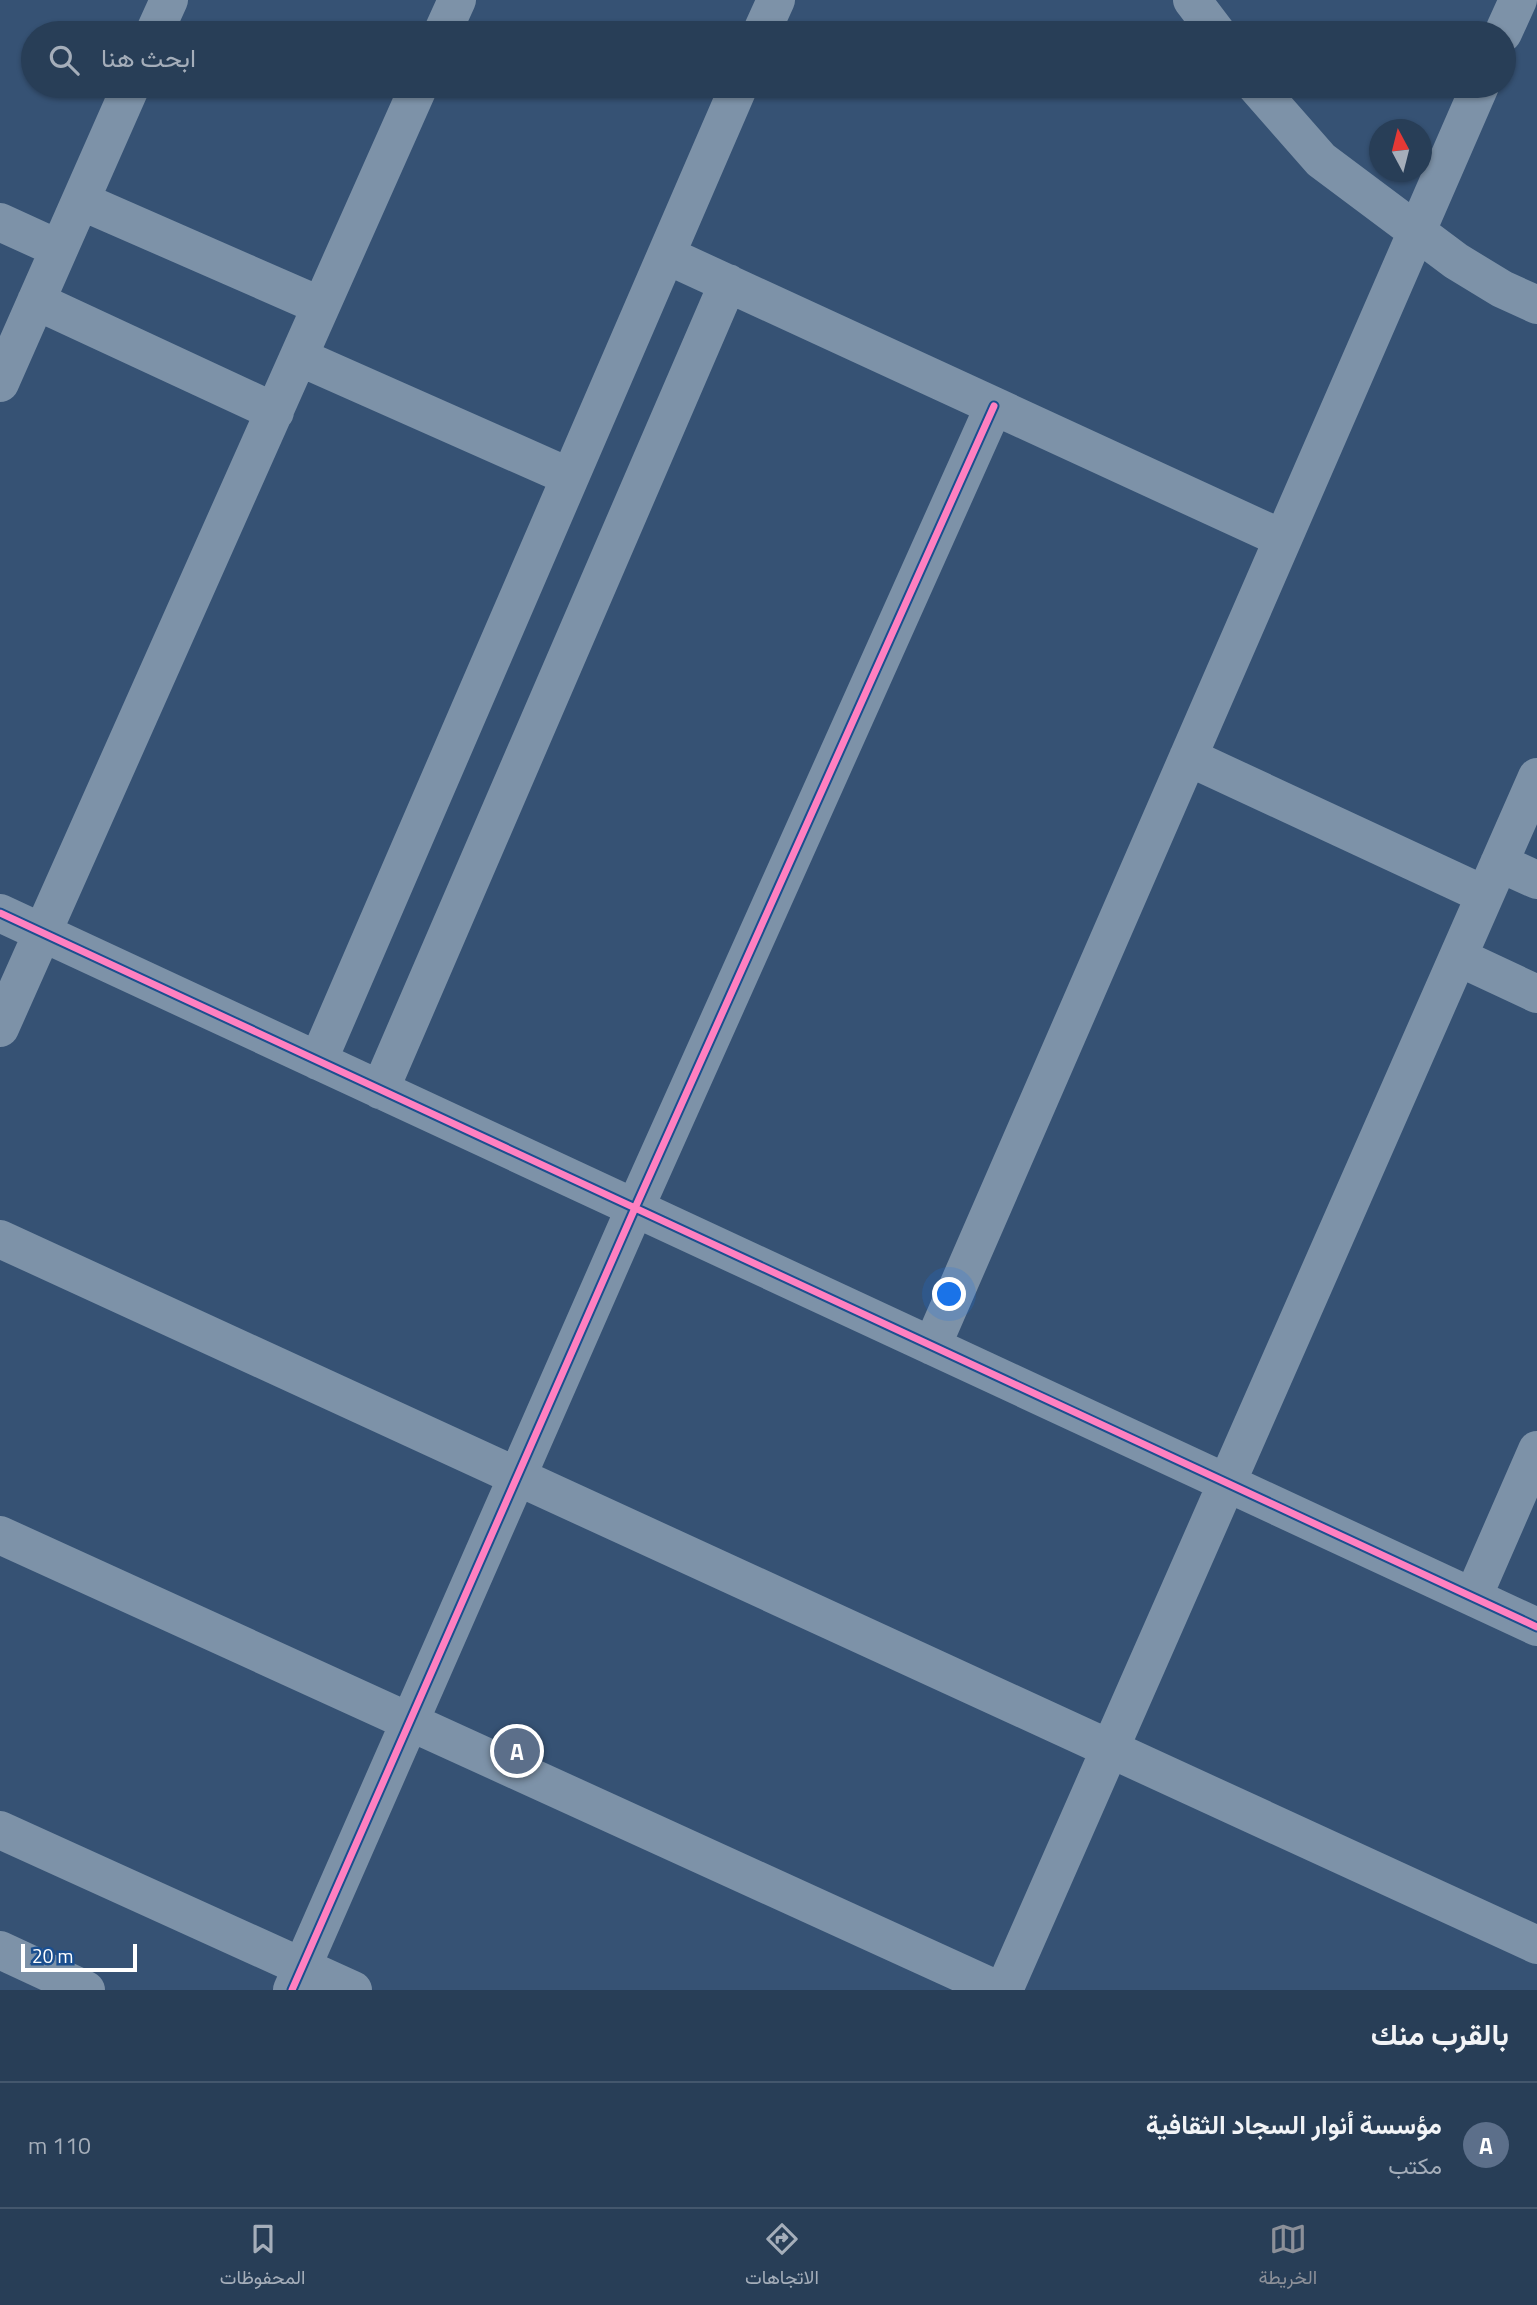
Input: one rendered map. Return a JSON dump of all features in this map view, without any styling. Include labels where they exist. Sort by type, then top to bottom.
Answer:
[{"type":"street","points":[[160,21],[169,0]]},
{"type":"street","points":[[447,21],[457,0]]},
{"type":"street","points":[[766,21],[776,0]]},
{"type":"street","points":[[1192,0],[1208,21]]},
{"type":"street","points":[[1508,21],[1518,0]]},
{"type":"street","points":[[0,383],[126,98]]},
{"type":"street","points":[[0,1028],[414,98]]},
{"type":"street","points":[[318,1060],[734,98]]},
{"type":"street","points":[[1267,98],[1321,160],[1456,261],[1502,289],[1537,305]]},
{"type":"street","points":[[932,1346],[1475,98]]},
{"type":"street","points":[[81,201],[321,306]]},
{"type":"street","points":[[0,222],[59,249]]},
{"type":"street","points":[[666,255],[1283,539]]},
{"type":"street","points":[[380,1090],[728,284]]},
{"type":"street","points":[[36,301],[275,412]]},
{"type":"street","points":[[299,357],[570,477]]},
{"type":"street","points":[[297,1978],[635,1208],[994,407]]},
{"type":"street","points":[[1188,757],[1492,879],[1537,880]]},
{"type":"street","points":[[1004,1990],[1537,777]]},
{"type":"street","points":[[0,913],[1537,1627]]},
{"type":"street","points":[[1458,957],[1537,994]]},
{"type":"street","points":[[0,1239],[1537,1945]]},
{"type":"street","points":[[1473,1597],[1537,1450]]},
{"type":"street","points":[[0,1535],[998,1990]]},
{"type":"street","points":[[0,1830],[297,1978],[353,1990]]},
{"type":"street","points":[[0,1950],[86,1990]]},
{"type":"cycle path","points":[[292,1990],[635,1208],[994,406]]},
{"type":"cycle path","points":[[0,913],[1537,1627]]},
{"type":"place","name":"مؤسسة أنوار السجاد الثقافية","points":[[517,1751]]}]
